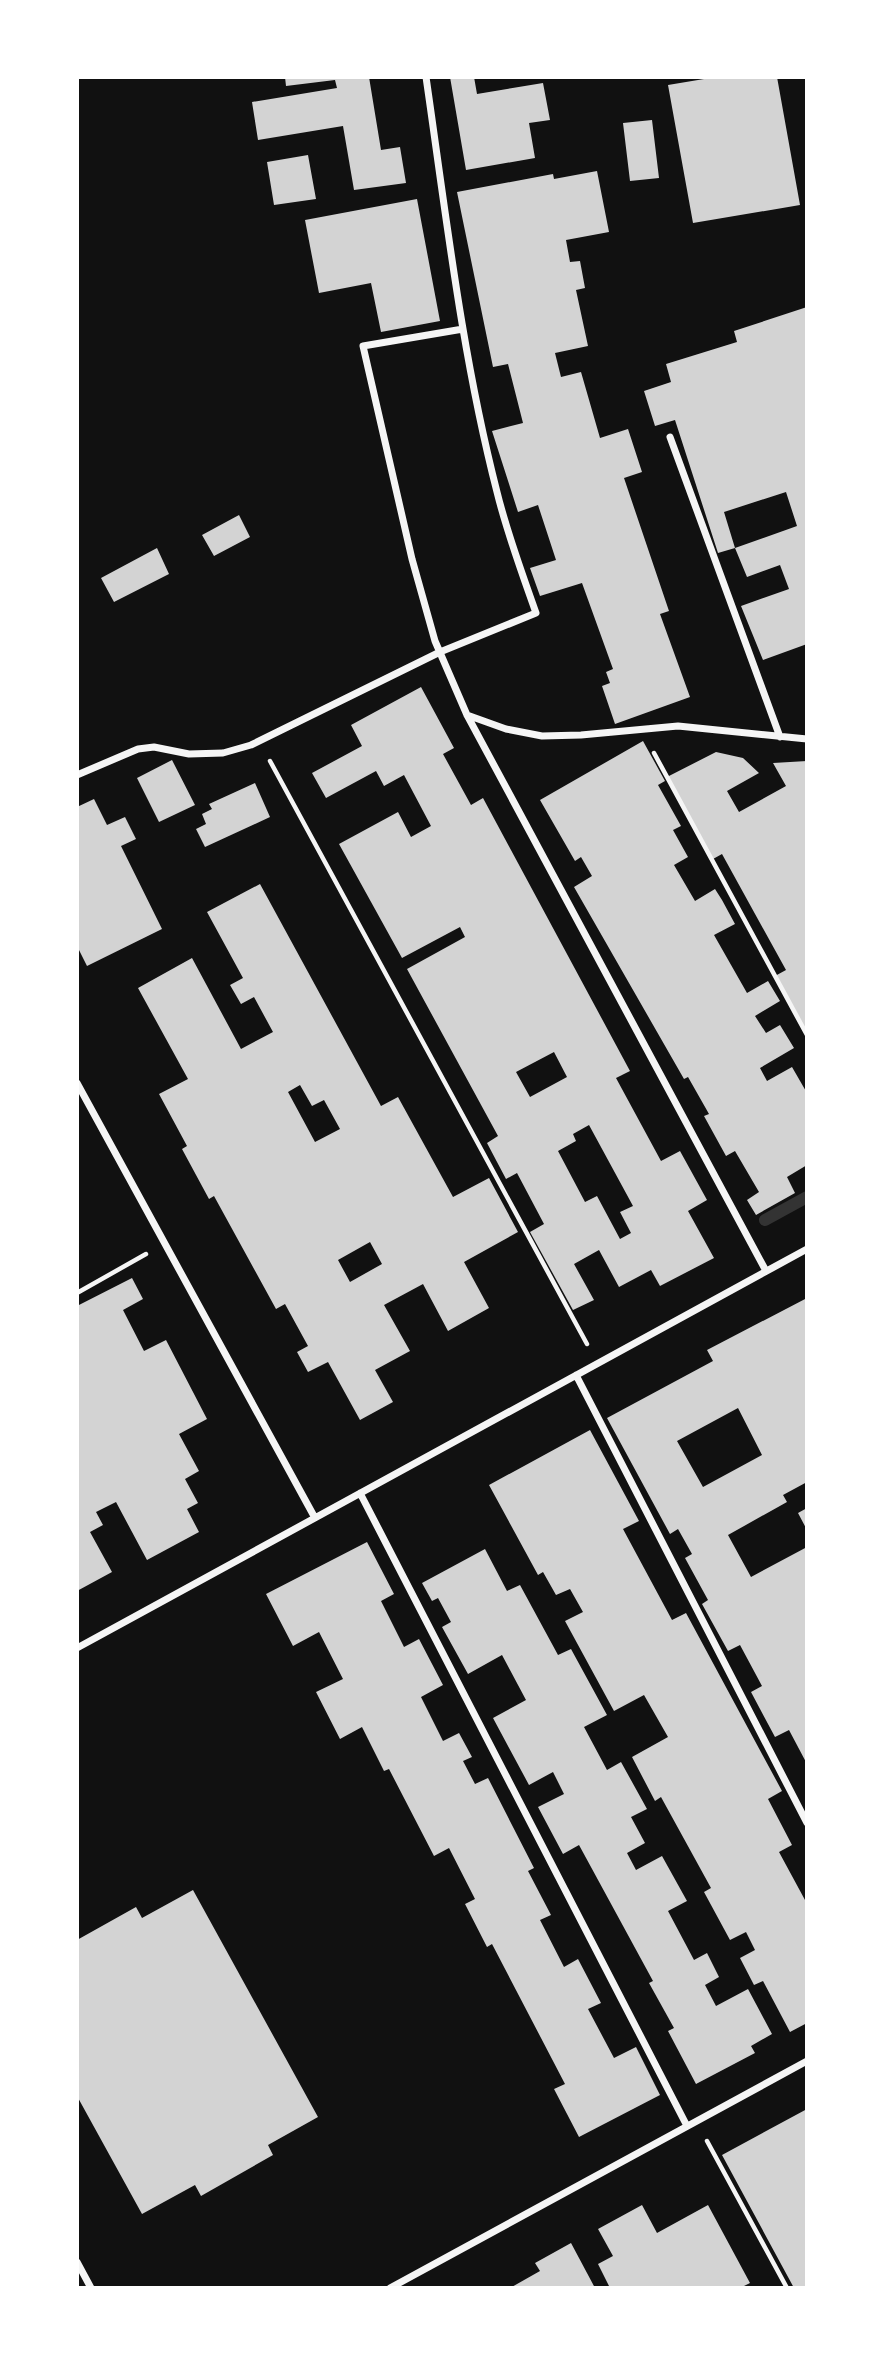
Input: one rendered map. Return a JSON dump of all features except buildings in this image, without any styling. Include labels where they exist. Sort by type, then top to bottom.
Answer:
[{"type":"street","points":[[77,775],[138,750],[154,747],[189,754],[223,753],[259,741],[440,652],[536,613],[497,493],[463,329],[426,77]]},
{"type":"street","points":[[463,329],[363,346],[412,558],[440,652],[467,715],[766,1271]]},
{"type":"street","points":[[670,438],[780,737]]},
{"type":"street","points":[[467,715],[506,729],[542,736],[678,726],[807,739]]},
{"type":"street","points":[[77,1083],[315,1518]]},
{"type":"street","points":[[77,1648],[807,1250]]},
{"type":"street","points":[[576,1376],[807,1823]]},
{"type":"street","points":[[360,1493],[687,2126]]},
{"type":"street","points":[[390,2288],[807,2061]]},
{"type":"street","points":[[77,2262],[91,2288]]},
{"type":"path","points":[[642,730],[807,1035]]},
{"type":"path","points":[[259,741],[597,1363]]},
{"type":"path","points":[[77,1293],[165,1244]]},
{"type":"path","points":[[696,2121],[786,2288]]},
{"type":"waterway","points":[[765,1220],[807,1197]]}]
